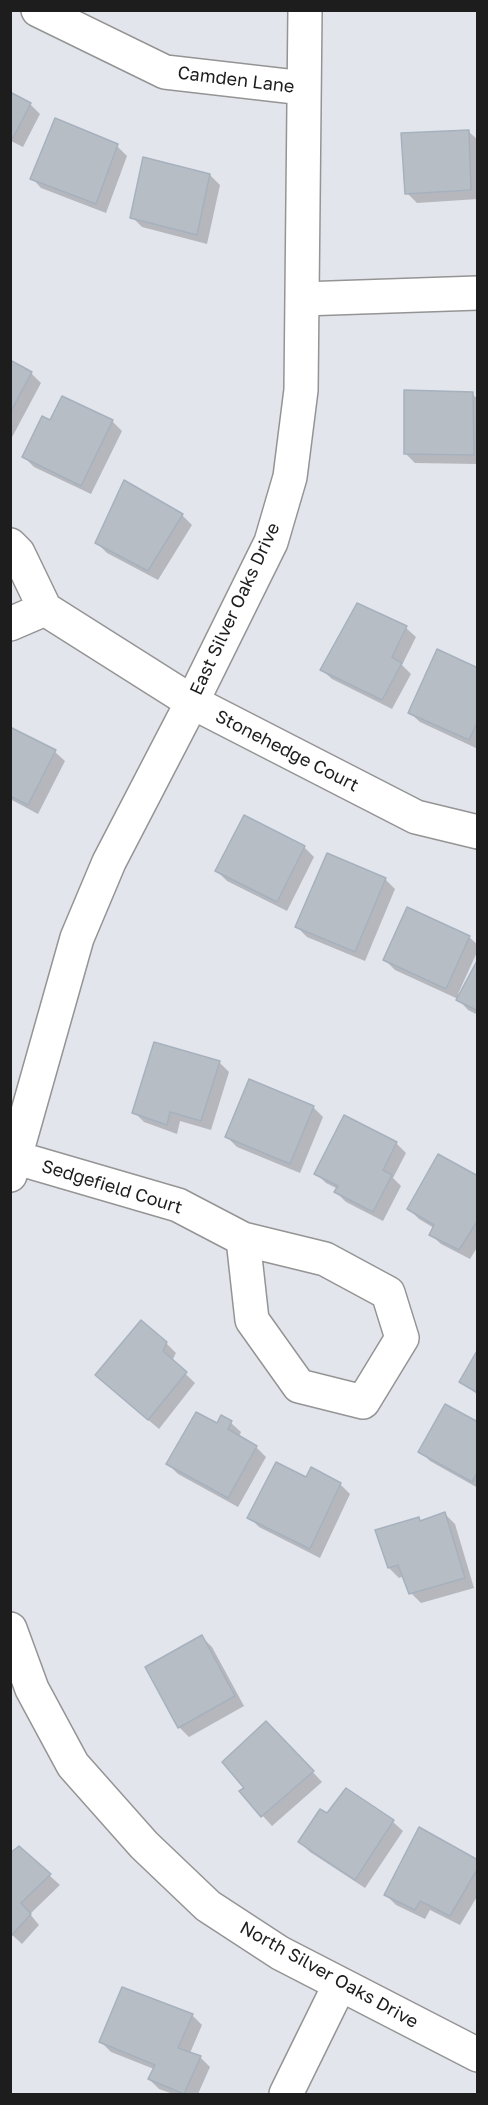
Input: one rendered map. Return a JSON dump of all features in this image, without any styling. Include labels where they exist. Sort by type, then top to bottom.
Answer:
[{"type":"street","name":"Camden Lane","points":[[38,10],[165,72],[304,88]]},
{"type":"street","name":"East Silver Oaks Drive","points":[[12,1163],[77,938],[109,862],[271,542],[290,477],[301,390],[305,10]]},
{"type":"street","points":[[302,299],[477,293]]},
{"type":"street","points":[[10,545],[18,552],[45,609],[10,624]]},
{"type":"street","name":"Stonehedge Court","points":[[45,609],[192,702],[416,818],[477,832]]},
{"type":"street","name":"Sedgefield Court","points":[[12,1163],[178,1204],[243,1239],[326,1258],[388,1293],[402,1338],[363,1402],[299,1386],[252,1320],[243,1239]]},
{"type":"street","points":[[10,1629],[21,1694]]},
{"type":"street","name":"North Silver Oaks Drive","points":[[21,1694],[73,1765],[144,1845],[208,1906],[280,1953],[477,2055]]},
{"type":"street","points":[[286,2094],[340,1984]]},
{"type":"building","points":[[10,92],[31,103],[13,138],[10,137]]},
{"type":"building","points":[[55,118],[118,144],[96,204],[30,179]]},
{"type":"building","points":[[469,130],[471,190],[405,194],[401,133]]},
{"type":"building","points":[[143,157],[210,174],[197,235],[130,218]]},
{"type":"building","points":[[10,360],[32,372],[10,413]]},
{"type":"building","points":[[404,390],[473,392],[474,455],[404,454]]},
{"type":"building","points":[[62,396],[113,420],[81,486],[22,457],[42,416],[50,420]]},
{"type":"building","points":[[124,480],[183,514],[148,571],[95,543]]},
{"type":"building","points":[[357,603],[407,626],[392,657],[402,663],[382,700],[320,670]]},
{"type":"building","points":[[437,649],[478,668],[478,721],[469,740],[408,713]]},
{"type":"building","points":[[10,727],[56,750],[28,805],[10,796]]},
{"type":"building","points":[[244,815],[305,846],[277,902],[215,871]]},
{"type":"building","points":[[327,853],[386,878],[355,952],[295,927]]},
{"type":"building","points":[[407,907],[470,936],[446,989],[383,960]]},
{"type":"building","points":[[478,959],[478,1011],[456,1000]]},
{"type":"building","points":[[154,1042],[220,1061],[201,1121],[170,1112],[167,1125],[132,1113]]},
{"type":"building","points":[[249,1079],[314,1106],[290,1164],[225,1137]]},
{"type":"building","points":[[344,1115],[397,1142],[383,1170],[392,1175],[373,1212],[334,1192],[338,1186],[314,1174]]},
{"type":"building","points":[[438,1154],[478,1176],[478,1220],[459,1250],[429,1235],[434,1225],[407,1209]]},
{"type":"building","points":[[141,1320],[167,1342],[163,1351],[187,1372],[148,1420],[95,1375]]},
{"type":"building","points":[[478,1349],[478,1393],[459,1382]]},
{"type":"building","points":[[445,1404],[478,1422],[478,1472],[472,1482],[418,1452]]},
{"type":"building","points":[[196,1412],[217,1423],[221,1415],[232,1421],[228,1429],[257,1446],[228,1498],[166,1464]]},
{"type":"building","points":[[276,1462],[306,1477],[311,1467],[341,1483],[310,1549],[247,1518]]},
{"type":"building","points":[[445,1512],[465,1578],[409,1594],[398,1565],[388,1568],[375,1530],[419,1517],[420,1521]]},
{"type":"building","points":[[202,1635],[235,1696],[178,1728],[145,1667]]},
{"type":"building","points":[[266,1721],[314,1771],[261,1817],[239,1791],[244,1788],[222,1762]]},
{"type":"building","points":[[346,1788],[394,1820],[355,1880],[298,1842],[320,1809],[327,1813]]},
{"type":"building","points":[[419,1827],[478,1860],[478,1868],[450,1916],[420,1901],[415,1910],[384,1895]]},
{"type":"building","points":[[19,1846],[51,1874],[21,1903],[31,1914],[11,1936],[10,1853]]},
{"type":"building","points":[[122,1987],[193,2014],[178,2048],[201,2056],[184,2094],[148,2079],[155,2065],[99,2042]]}]
